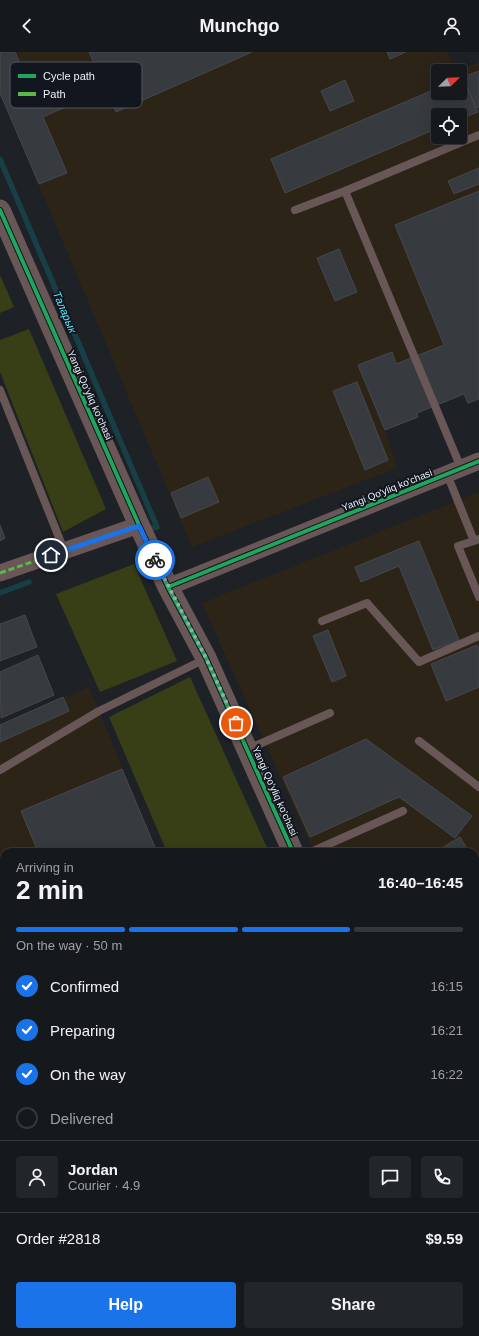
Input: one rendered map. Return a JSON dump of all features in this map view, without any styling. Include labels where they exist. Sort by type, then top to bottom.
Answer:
[{"type":"street","name":"Yangi Qo'yliq ko'chasi","points":[[0,210],[139,526],[168,587],[206,658],[291,848]]},
{"type":"street","name":"Yangi Qo'yliq ko'chasi","points":[[168,587],[479,461]]},
{"type":"street","points":[[0,573],[64,550],[139,526]]},
{"type":"lane","points":[[295,210],[345,191],[479,135]]},
{"type":"lane","points":[[345,191],[454,471],[477,540],[458,546],[479,597]]},
{"type":"lane","points":[[0,390],[64,550]]},
{"type":"lane","points":[[322,621],[366,603],[419,662],[479,636]]},
{"type":"lane","points":[[0,770],[99,711],[206,658]]},
{"type":"lane","points":[[248,749],[330,713]]},
{"type":"lane","points":[[420,741],[479,787]]},
{"type":"lane","points":[[320,848],[403,811]]},
{"type":"shaded area","points":[[0,52],[447,52],[453,64],[431,64],[431,100],[467,100],[467,67],[479,62],[479,399],[468,403],[464,394],[417,413],[418,417],[385,430],[397,468],[192,547],[0,93]]},
{"type":"shaded area","points":[[479,492],[479,848],[312,848],[202,603]]},
{"type":"shaded area","points":[[89,687],[155,848],[0,848],[0,725]]},
{"type":"green space","points":[[0,275],[14,307],[0,313]]},
{"type":"green space","points":[[29,329],[106,509],[63,532],[0,372],[0,340]]},
{"type":"green space","points":[[134,564],[177,661],[100,692],[56,594]]},
{"type":"green space","points":[[190,677],[267,848],[165,848],[109,717]]},
{"type":"building","points":[[0,52],[15,52],[19,62],[10,62],[10,108],[63,108],[43,117],[67,173],[39,184],[0,93]]},
{"type":"building","points":[[89,52],[252,52],[142,101],[142,62],[94,62]]},
{"type":"building","points":[[387,52],[406,52],[390,59]]},
{"type":"building","points":[[479,71],[479,107],[476,108],[467,87],[467,76]]},
{"type":"building","points":[[345,80],[354,101],[330,111],[321,91]]},
{"type":"building","points":[[467,86],[478,112],[467,116],[467,108],[431,108],[431,131],[285,193],[271,159],[431,91],[431,100],[467,100]]},
{"type":"building","points":[[114,108],[125,108],[116,112]]},
{"type":"building","points":[[479,168],[479,184],[454,194],[448,181]]},
{"type":"building","points":[[479,191],[479,399],[468,403],[464,394],[417,413],[418,417],[385,430],[358,365],[392,352],[396,364],[444,345],[395,225]]},
{"type":"building","points":[[339,249],[357,292],[335,301],[317,258]]},
{"type":"building","points":[[357,382],[388,460],[365,470],[333,391]]},
{"type":"building","points":[[208,477],[219,502],[181,518],[171,493]]},
{"type":"building","points":[[0,525],[5,538],[0,541]]},
{"type":"building","points":[[419,541],[459,640],[433,650],[399,566],[361,582],[355,567]]},
{"type":"building","points":[[25,615],[37,647],[0,661],[0,624]]},
{"type":"building","points":[[328,630],[346,676],[332,682],[313,636]]},
{"type":"building","points":[[477,645],[479,649],[479,687],[446,701],[431,664]]},
{"type":"building","points":[[38,655],[54,695],[1,718],[0,672]]},
{"type":"building","points":[[63,697],[69,711],[0,742],[0,725]]},
{"type":"building","points":[[366,739],[472,816],[455,838],[399,797],[310,837],[283,777]]},
{"type":"building","points":[[122,769],[155,848],[36,848],[21,811]]},
{"type":"building","points":[[460,837],[467,848],[442,848]]},
{"type":"waterway","name":"Таларык","points":[[0,159],[157,527],[153,528]]},
{"type":"waterway","name":"Таларык","points":[[0,593],[29,582]]},
{"type":"marked path","points":[[0,573],[139,525]]},
{"type":"cycle path","points":[[0,210],[139,525],[168,587],[206,658],[291,848]]},
{"type":"cycle path","points":[[168,587],[479,461]]},
{"type":"way so far","points":[[155,560],[206,658],[236,723]]},
{"type":"route","points":[[51,555],[139,526],[155,560]]}]
